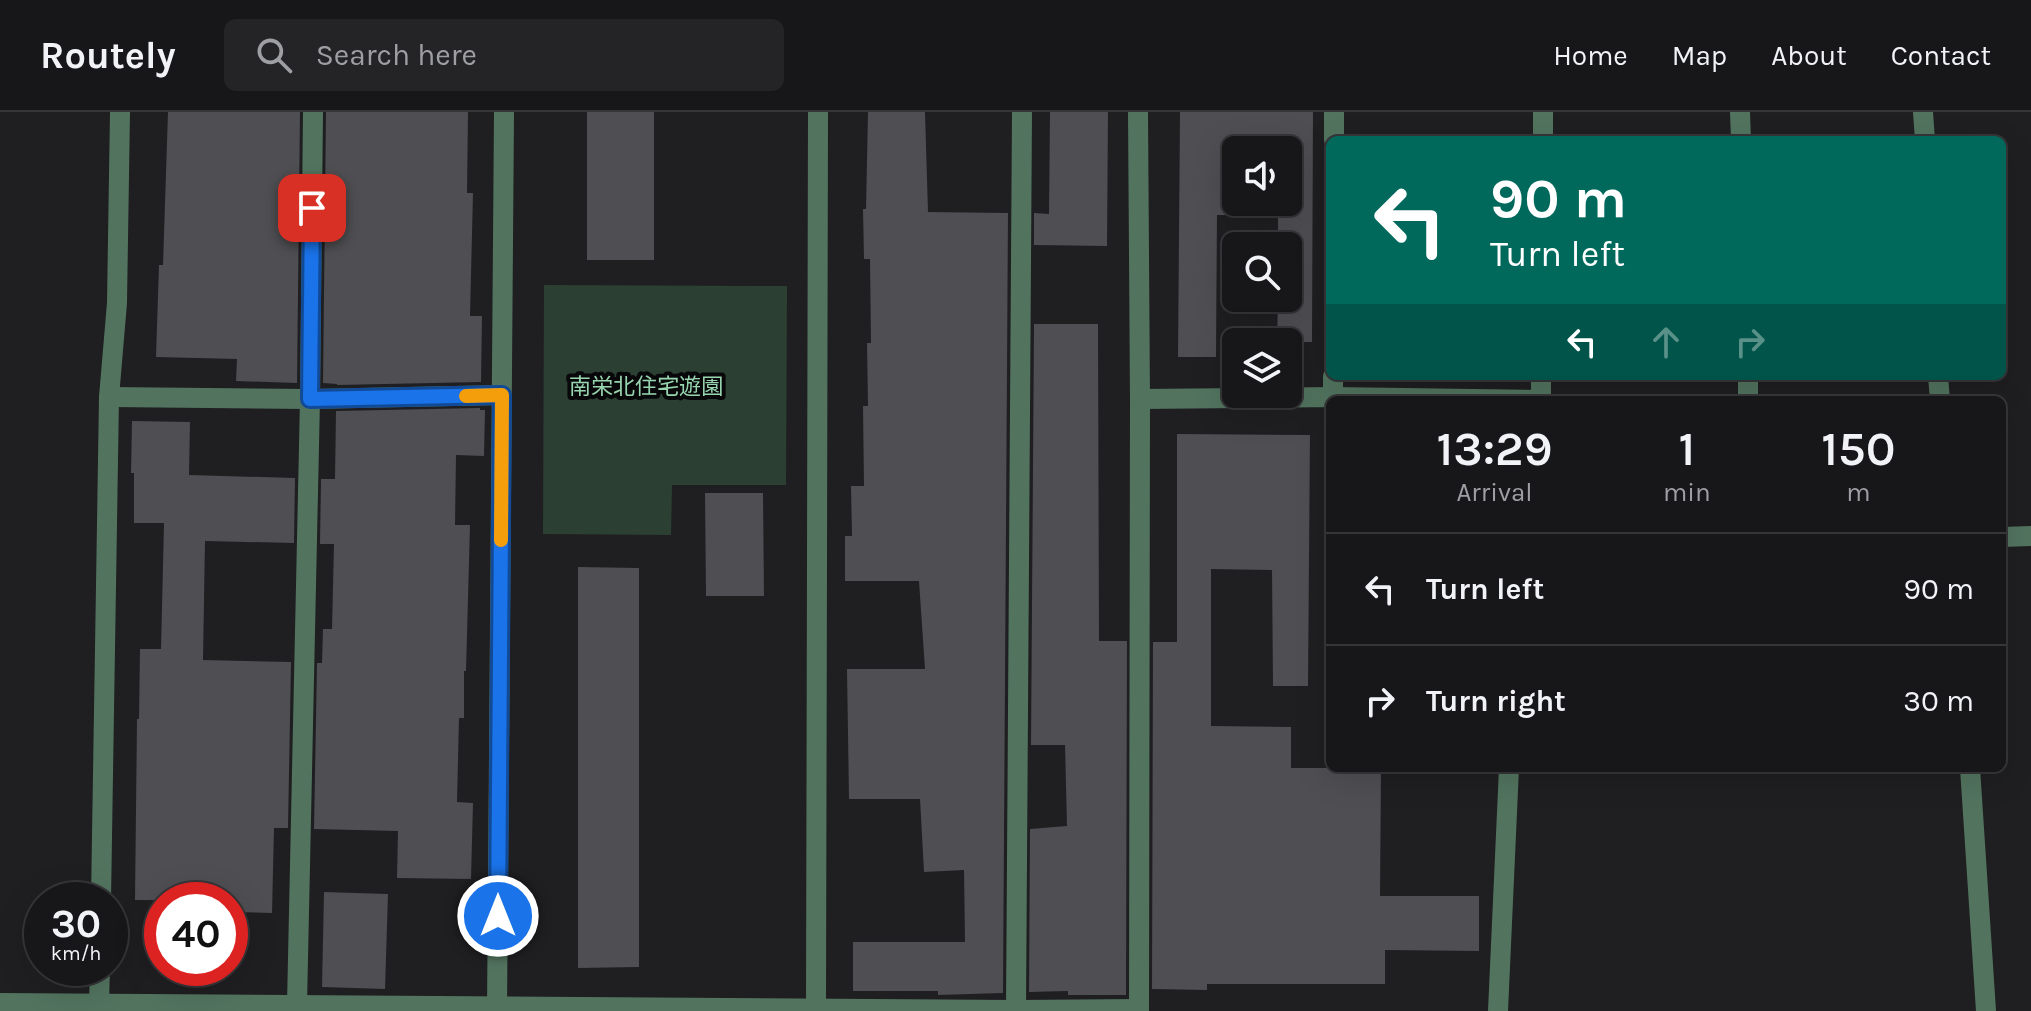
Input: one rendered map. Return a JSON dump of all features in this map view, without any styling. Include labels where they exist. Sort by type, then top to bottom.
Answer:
[{"type":"street","points":[[101,882],[109,397],[117,303],[120,112]]},
{"type":"street","points":[[297,1005],[313,112]]},
{"type":"street","points":[[497,1009],[504,112]]},
{"type":"street","points":[[816,1010],[818,112]]},
{"type":"street","points":[[1016,1011],[1022,112]]},
{"type":"street","points":[[0,1003],[297,1005],[324,1008],[1139,1010],[1138,112]]},
{"type":"street","points":[[1334,112],[1334,136]]},
{"type":"street","points":[[1543,112],[1543,136]]},
{"type":"street","points":[[1740,112],[1741,136]]},
{"type":"street","points":[[1923,112],[1925,136]]},
{"type":"street","points":[[1140,399],[1333,386],[1482,396]]},
{"type":"street","points":[[109,397],[310,399],[502,395]]},
{"type":"street","points":[[2006,537],[2031,536]]},
{"type":"street","points":[[1498,1011],[1509,772]]},
{"type":"street","points":[[1970,772],[1986,1011]]},
{"type":"street","points":[[99,986],[99,1003]]},
{"type":"green space","name":"南栄北住宅遊園","points":[[544,285],[787,286],[786,485],[672,485],[671,535],[543,534]]},
{"type":"building","points":[[168,112],[300,112],[297,383],[236,381],[237,359],[156,357],[159,265],[163,265]]},
{"type":"building","points":[[326,112],[468,112],[467,193],[473,193],[470,316],[482,316],[481,382],[323,383]]},
{"type":"building","points":[[587,112],[654,112],[654,260],[587,260]]},
{"type":"building","points":[[868,112],[925,112],[928,212],[1008,213],[1003,993],[938,995],[938,991],[853,991],[853,942],[965,942],[964,870],[924,872],[920,799],[849,799],[847,669],[925,669],[919,581],[845,581],[845,536],[852,536],[851,486],[864,486],[863,406],[868,406],[870,259],[864,259],[863,209],[866,209]]},
{"type":"building","points":[[1050,112],[1108,112],[1107,246],[1034,245],[1034,213],[1049,214]]},
{"type":"building","points":[[1180,112],[1313,112],[1312,342],[1302,342],[1302,328],[1277,328],[1278,312],[1302,312],[1302,232],[1278,232],[1278,216],[1302,216],[1302,136],[1222,136],[1222,215],[1217,215],[1216,357],[1178,357]]},
{"type":"building","points":[[1034,324],[1098,324],[1099,641],[1127,641],[1126,995],[1029,992],[1030,829],[1067,826],[1065,745],[1031,745]]},
{"type":"building","points":[[485,410],[484,456],[456,455],[455,525],[470,525],[464,718],[459,718],[457,802],[473,803],[471,879],[397,878],[398,831],[314,829],[317,663],[322,663],[323,629],[332,629],[334,544],[320,544],[321,479],[335,479],[336,411]]},
{"type":"building","points":[[132,421],[190,422],[189,475],[295,478],[294,543],[205,541],[203,660],[291,662],[288,828],[274,828],[272,913],[248,912],[248,882],[144,882],[144,900],[135,900],[140,649],[161,649],[164,523],[134,523],[134,473],[131,473]]},
{"type":"building","points":[[1177,434],[1310,435],[1308,686],[1273,686],[1272,570],[1211,569],[1211,726],[1291,727],[1291,768],[1326,768],[1326,772],[1381,772],[1380,896],[1479,896],[1479,951],[1385,950],[1385,984],[1207,984],[1207,990],[1152,989],[1153,642],[1177,642]]},
{"type":"building","points":[[705,493],[763,493],[764,596],[706,596]]},
{"type":"building","points":[[578,567],[639,568],[639,967],[578,968]]},
{"type":"building","points":[[324,892],[388,894],[385,989],[322,987]]},
{"type":"slow traffic","points":[[466,396],[502,395],[501,540]]},
{"type":"route","points":[[312,208],[310,399],[502,395],[498,916]]}]
